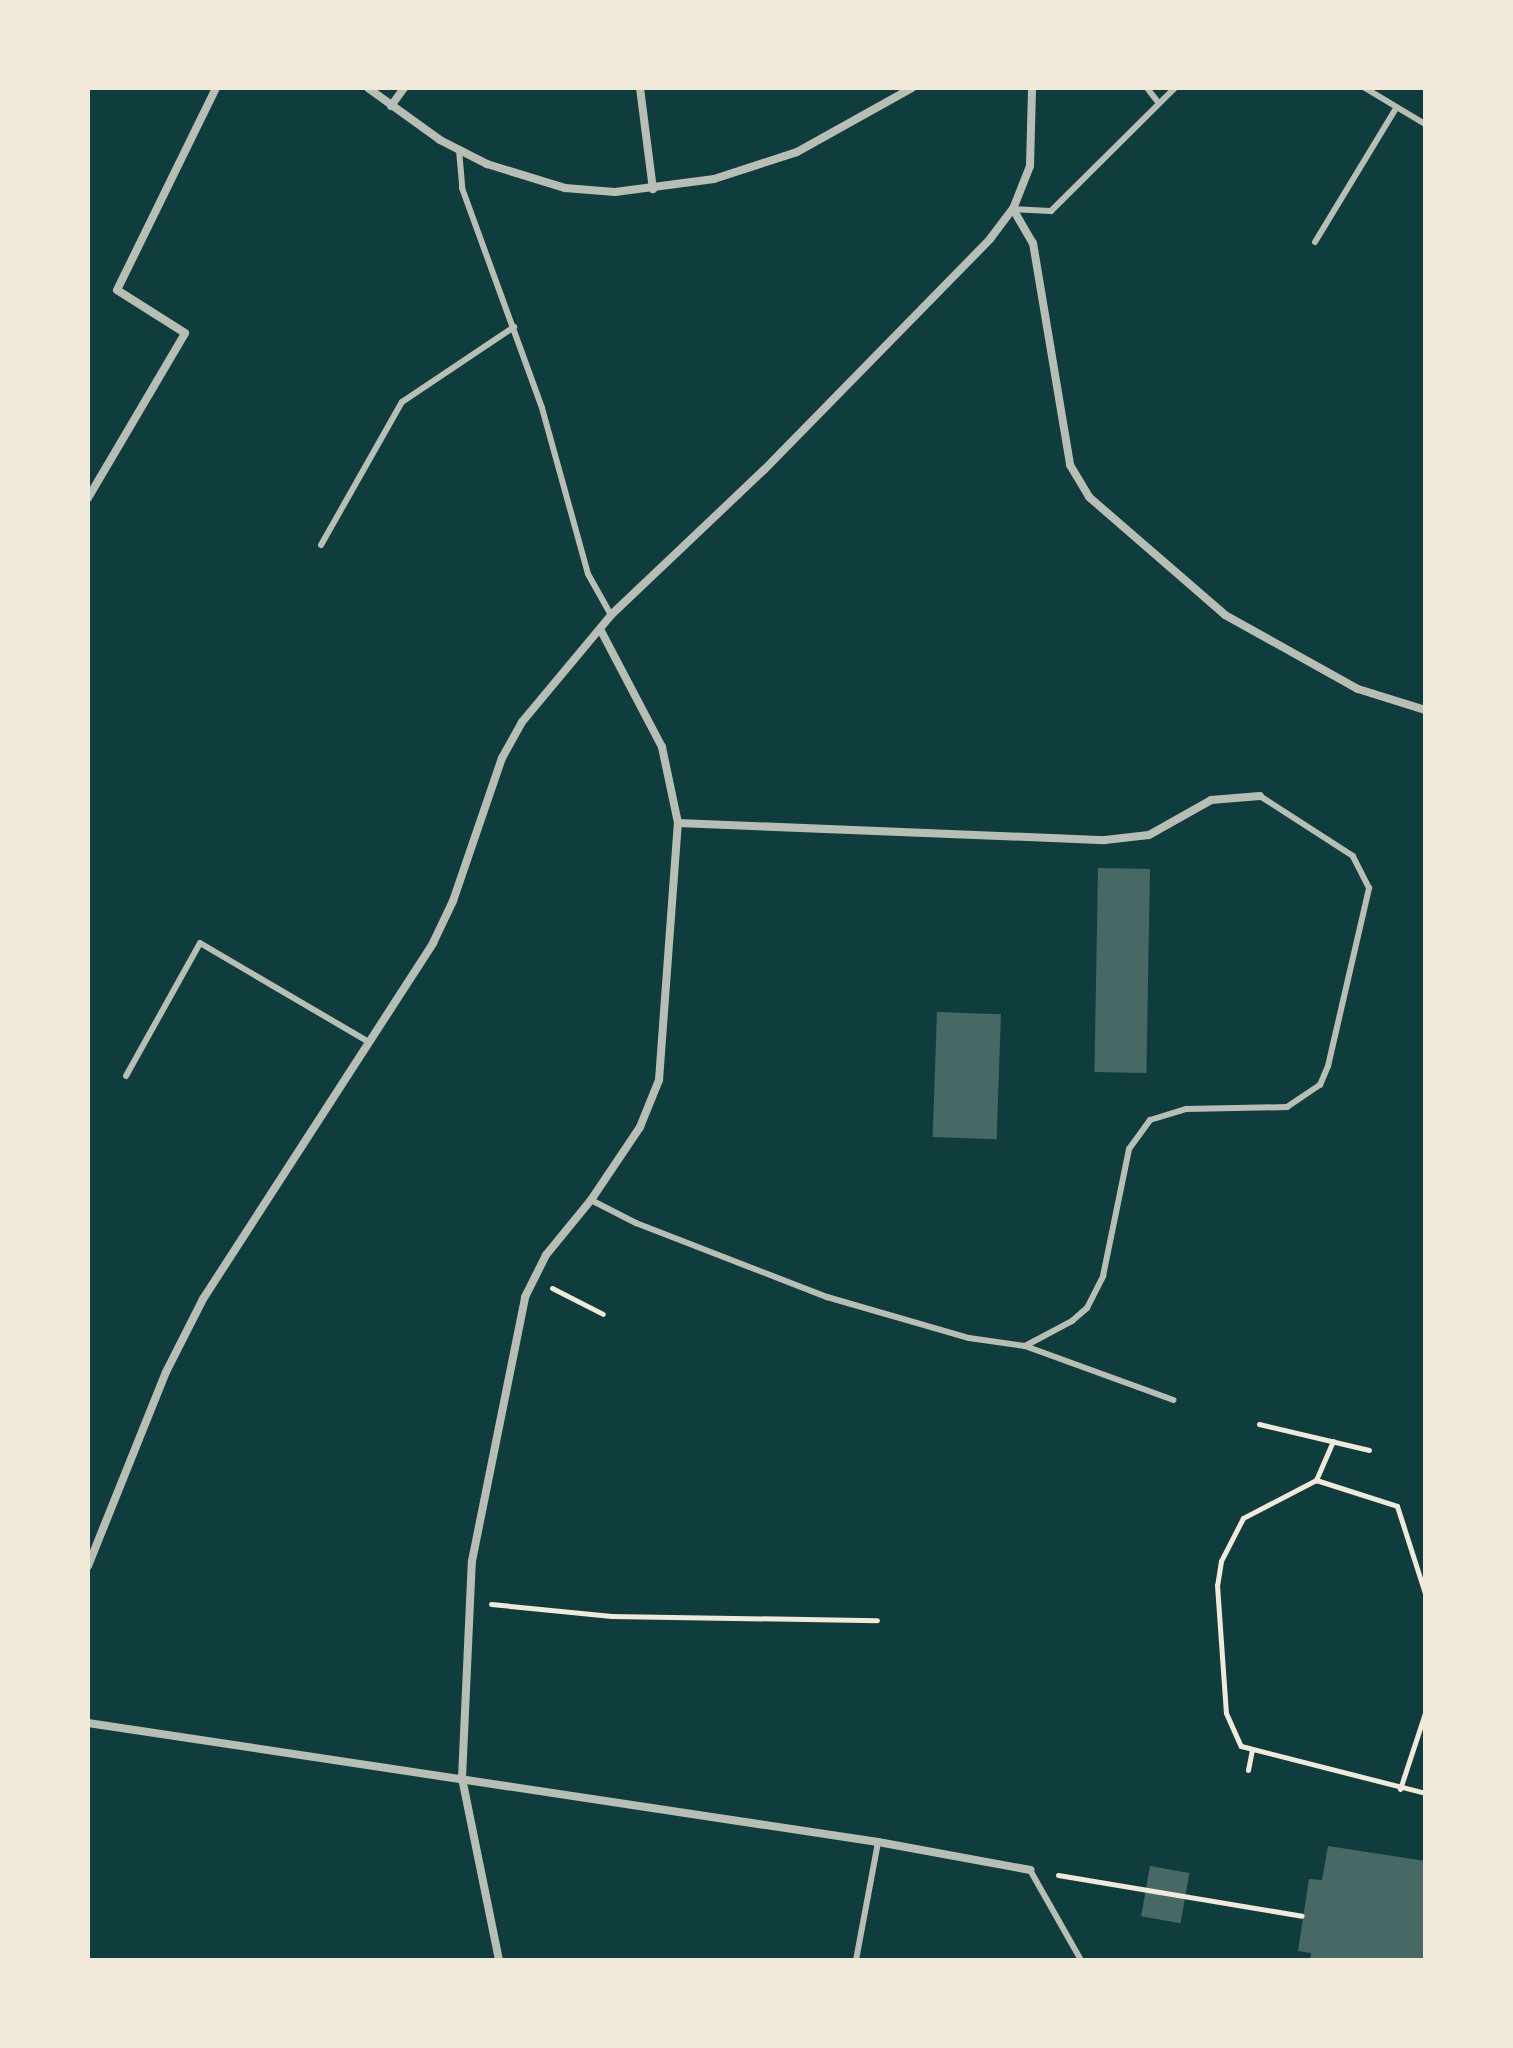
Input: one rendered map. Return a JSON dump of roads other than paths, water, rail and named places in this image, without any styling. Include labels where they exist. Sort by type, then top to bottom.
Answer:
[{"type":"street","points":[[88,498],[185,333],[117,290],[216,88]]},
{"type":"street","points":[[368,88],[459,150],[565,188],[653,189],[714,179],[797,152],[912,88]]},
{"type":"street","points":[[391,106],[404,88]]},
{"type":"street","points":[[640,88],[653,189]]},
{"type":"street","points":[[88,1566],[160,1385],[203,1299],[369,1042],[453,901],[485,802],[516,734],[541,694],[611,615],[962,272],[1013,209],[1030,166],[1032,88]]},
{"type":"street","points":[[1013,209],[1033,243],[1070,465],[1089,497],[1225,615],[1358,689],[1425,710]]},
{"type":"street","points":[[499,1960],[462,1778],[468,1602],[483,1490],[525,1297],[536,1274],[640,1127],[659,1080],[678,801],[662,747],[600,629]]},
{"type":"street","points":[[678,823],[1105,840],[1149,835],[1211,800],[1260,796]]},
{"type":"street","points":[[88,1723],[878,1842],[1030,1870]]},
{"type":"lane","points":[[1147,88],[1157,101]]},
{"type":"lane","points":[[1013,209],[1051,211],[1157,101],[1175,88]]},
{"type":"lane","points":[[1365,88],[1425,124]]},
{"type":"lane","points":[[1315,242],[1396,108]]},
{"type":"lane","points":[[459,150],[462,188],[514,327],[588,574],[611,615]]},
{"type":"lane","points":[[321,545],[402,402],[514,327]]},
{"type":"lane","points":[[1025,1346],[1072,1321],[1096,1293],[1129,1149],[1150,1120],[1186,1109],[1287,1107],[1320,1085],[1328,1066],[1369,888],[1353,856],[1260,796]]},
{"type":"lane","points":[[126,1076],[200,943],[369,1042]]},
{"type":"lane","points":[[591,1200],[636,1223],[827,1297],[969,1338],[1025,1346],[1173,1400]]},
{"type":"lane","points":[[856,1960],[878,1842]]},
{"type":"lane","points":[[1030,1870],[1078,1957]]}]
